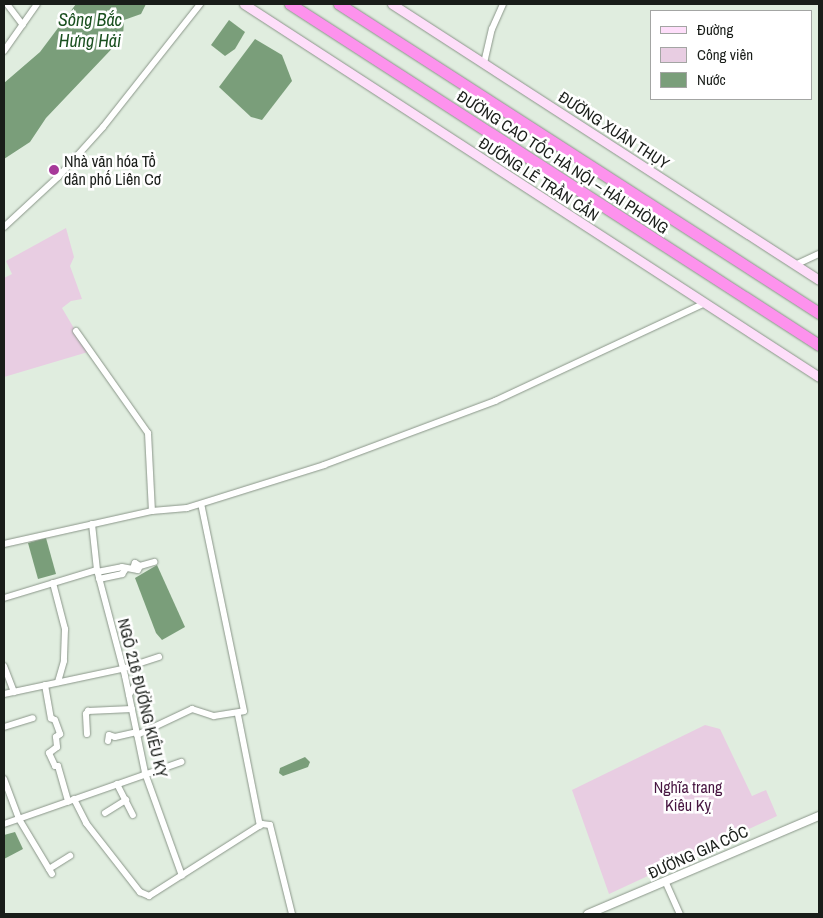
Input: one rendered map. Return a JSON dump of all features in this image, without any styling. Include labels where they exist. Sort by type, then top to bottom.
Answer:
[{"type":"highway","name":"ĐƯỜNG CAO TỐC HÀ NỘI – HẢI PHÒNG","points":[[290,4],[819,345]]},
{"type":"highway","name":"ĐƯỜNG CAO TỐC HÀ NỘI – HẢI PHÒNG","points":[[339,4],[606,178],[819,312]]},
{"type":"main road","name":"ĐƯỜNG LÊ TRẦN CẨN","points":[[244,4],[703,304],[819,377]]},
{"type":"main road","name":"ĐƯỜNG XUÂN THỤY","points":[[392,4],[819,280]]},
{"type":"street","points":[[7,4],[23,25]]},
{"type":"street","points":[[4,50],[37,4]]},
{"type":"street","points":[[4,227],[58,177],[103,127],[200,4]]},
{"type":"street","points":[[484,63],[492,29],[504,4]]},
{"type":"street","points":[[795,265],[819,254]]},
{"type":"street","points":[[4,544],[152,510],[201,504],[435,426],[703,304]]},
{"type":"street","points":[[76,331],[148,433],[152,510]]},
{"type":"street","points":[[108,741],[109,735],[115,737],[136,734],[192,710],[214,716],[243,713],[244,707],[201,504]]},
{"type":"street","name":"NGÕ 216 ĐƯỜNG KIÊU KỴ","points":[[92,524],[97,571],[132,709],[145,773],[182,876]]},
{"type":"street","points":[[99,579],[122,574],[125,570],[154,562]]},
{"type":"street","points":[[4,598],[97,571],[122,567],[125,570]]},
{"type":"street","points":[[53,583],[65,629],[64,661],[58,682]]},
{"type":"street","points":[[4,694],[122,669],[159,657]]},
{"type":"street","points":[[4,666],[14,692]]},
{"type":"street","points":[[128,695],[138,680],[133,666]]},
{"type":"street","points":[[44,685],[51,718],[55,720],[60,734],[56,737],[57,747],[48,753],[58,766],[71,800],[86,823],[140,892],[152,895],[260,826],[267,824],[273,829],[292,914]]},
{"type":"street","points":[[87,734],[86,714],[88,711],[132,709]]},
{"type":"street","points":[[238,715],[260,826]]},
{"type":"street","points":[[4,727],[33,718]]},
{"type":"street","points":[[4,824],[180,762]]},
{"type":"street","points":[[4,779],[20,819],[51,872],[70,856]]},
{"type":"street","points":[[117,784],[133,815]]},
{"type":"street","points":[[105,813],[126,800]]},
{"type":"street","name":"ĐƯỜNG GIA CỐC","points":[[588,914],[819,816]]},
{"type":"street","points":[[666,882],[680,914]]},
{"type":"green space","points":[[66,228],[74,257],[70,266],[82,299],[71,301],[62,308],[88,352],[4,377],[4,278],[12,274],[6,261]]},
{"type":"green space","name":"Nghĩa trang Kiêu Kỵ","points":[[705,725],[720,729],[752,796],[766,790],[777,816],[609,894],[572,790]]},
{"type":"water","name":"Sông Bắc Hưng Hải","points":[[76,4],[146,4],[141,14],[124,20],[123,37],[46,118],[30,142],[4,159],[4,83],[40,52]]},
{"type":"water","points":[[229,20],[245,32],[235,49],[225,56],[211,45]]},
{"type":"water","points":[[255,39],[282,55],[292,81],[262,120],[251,117],[219,87]]},
{"type":"water","points":[[46,538],[56,574],[38,579],[28,543]]},
{"type":"water","points":[[157,565],[185,627],[162,640],[156,633],[135,578]]},
{"type":"water","points":[[305,757],[310,762],[308,767],[283,776],[279,773],[280,768]]},
{"type":"water","points":[[15,832],[23,849],[4,859],[4,835]]},
{"type":"place","name":"Nhà văn hóa Tổ dân phố Liên Cơ","points":[[54,170]]}]
